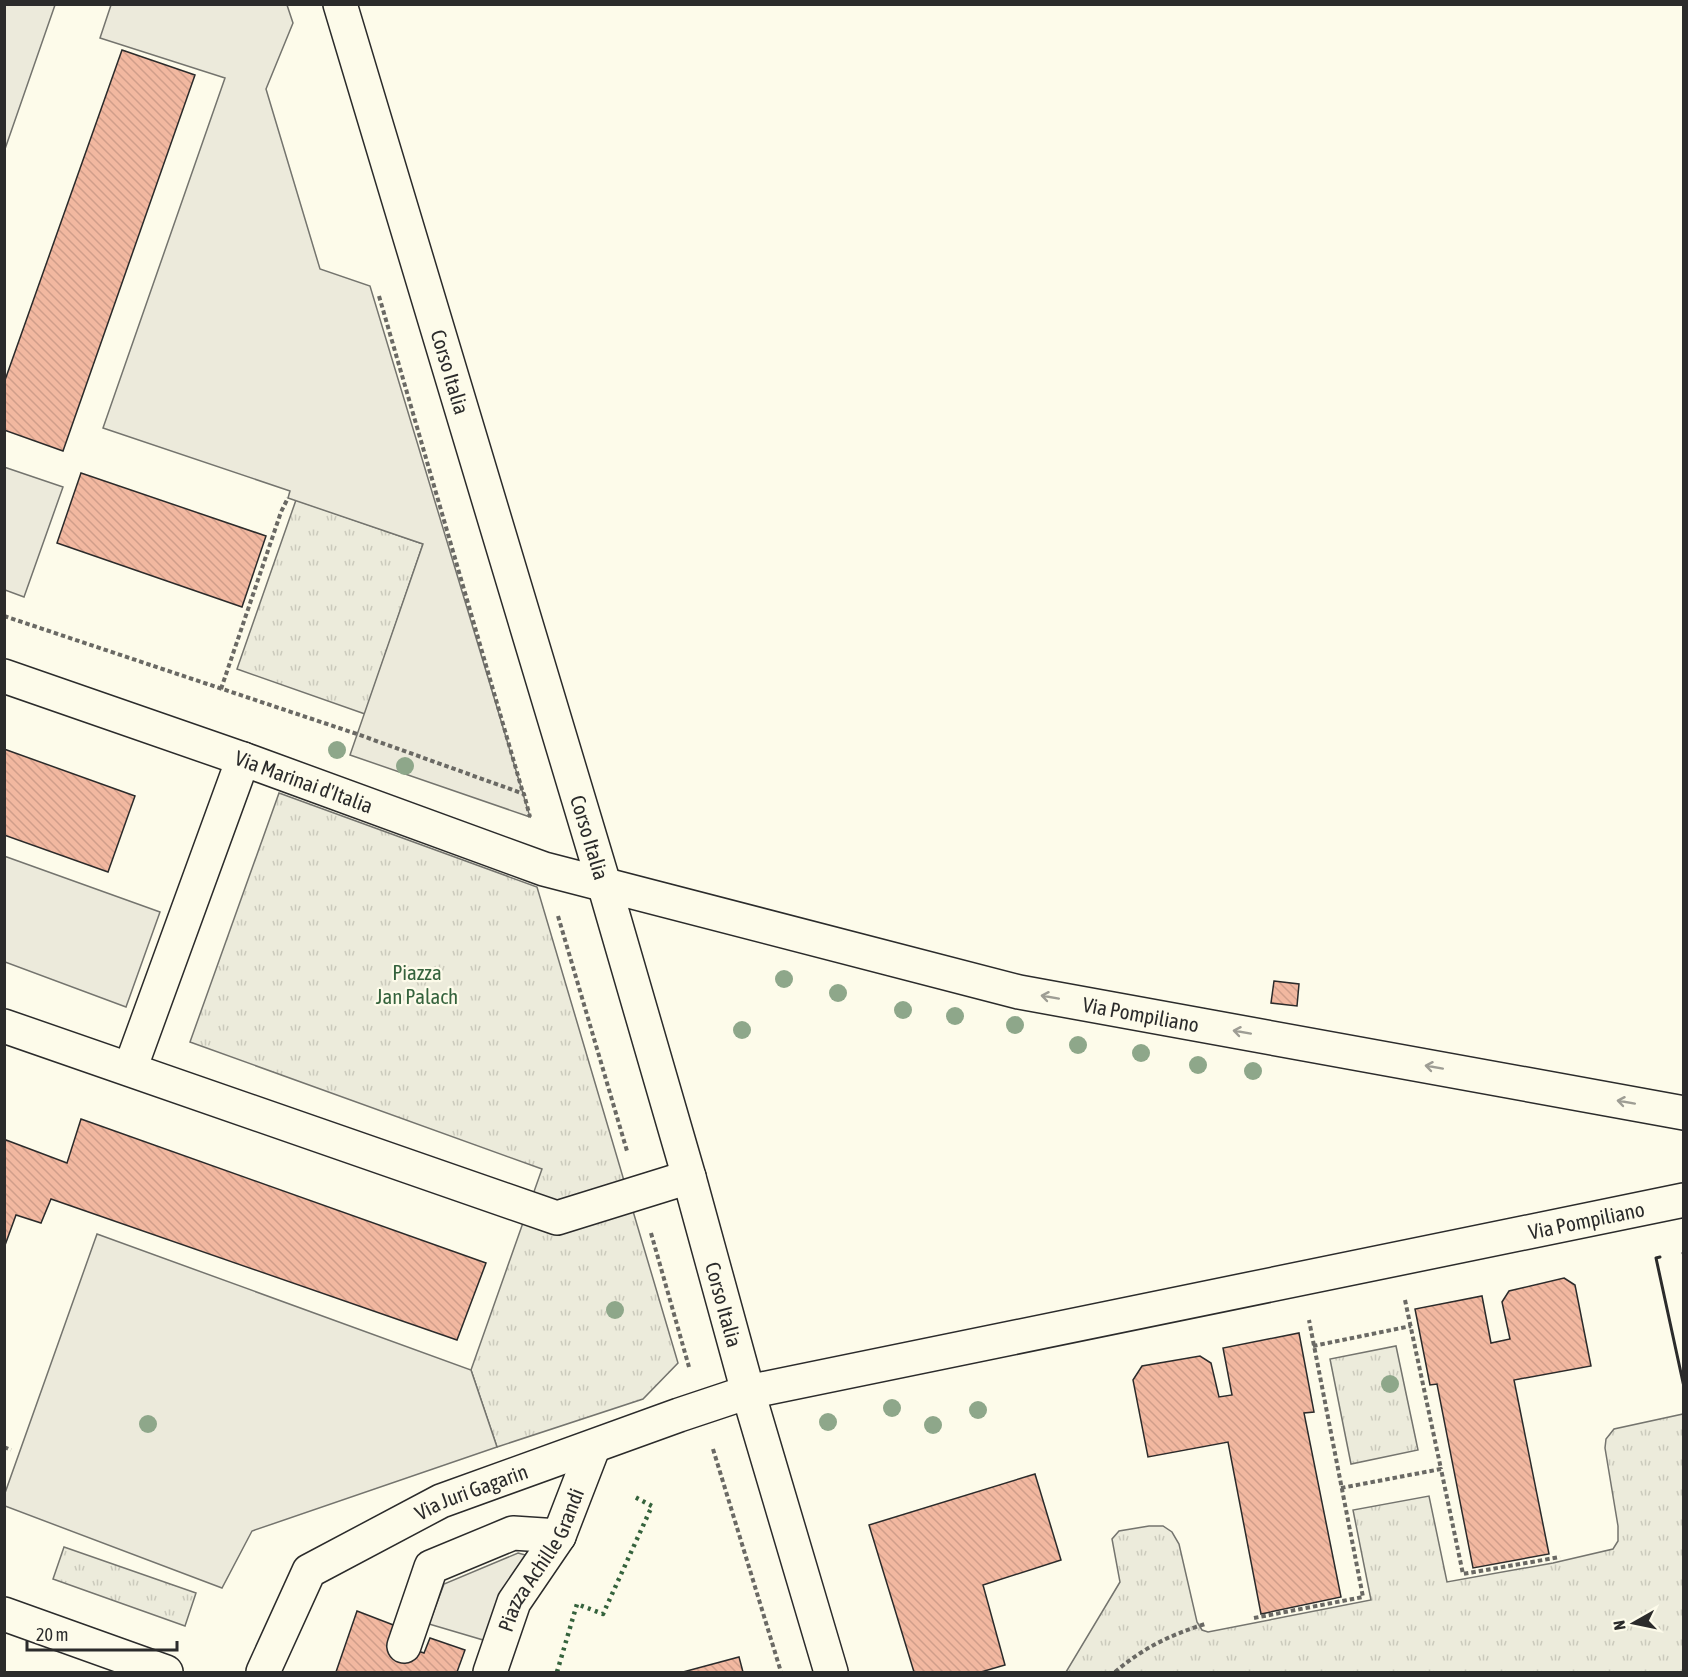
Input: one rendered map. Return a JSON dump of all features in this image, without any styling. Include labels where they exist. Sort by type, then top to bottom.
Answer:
[{"type":"street","name":"Corso Italia","points":[[340,4],[604,884],[748,1392],[831,1672]]},
{"type":"street","name":"Via Marinai d'Italia","points":[[4,676],[243,759],[544,869],[604,884]]},
{"type":"street","points":[[130,1069],[243,759]]},
{"type":"street","name":"Via Pompiliano","points":[[604,884],[1020,992],[1683,1113]]},
{"type":"street","points":[[4,1026],[557,1218],[689,1178]]},
{"type":"street","name":"Via Pompiliano","points":[[748,1392],[1683,1200]]},
{"type":"street","name":"Via Juri Gagarin","points":[[263,1672],[309,1571],[441,1501],[748,1392]]},
{"type":"street","name":"Piazza Achille Grandi","points":[[490,1672],[514,1602],[559,1536],[592,1448]]},
{"type":"street","points":[[404,1646],[431,1567],[513,1533],[559,1536]]},
{"type":"street","points":[[4,1614],[166,1672]]},
{"type":"path","points":[[377,288],[687,1359]]},
{"type":"path","points":[[221,689],[281,512],[288,498]]},
{"type":"path","points":[[4,616],[524,794]]},
{"type":"path","points":[[1405,1294],[1462,1574],[1560,1557]]},
{"type":"path","points":[[1254,1618],[1363,1597],[1307,1314]]},
{"type":"path","points":[[1313,1346],[1411,1326]]},
{"type":"path","points":[[711,1443],[781,1672]]},
{"type":"path","points":[[4,1448],[11,1450]]},
{"type":"path","points":[[1341,1488],[1441,1469]]},
{"type":"path","points":[[1115,1672],[1147,1648],[1176,1633],[1205,1624]]},
{"type":"green space","points":[[296,500],[423,544],[365,714],[237,669]]},
{"type":"green space","name":"Piazza Jan Palach","points":[[279,793],[537,887],[678,1363],[643,1399],[497,1447],[471,1370],[542,1169],[190,1042]]},
{"type":"green space","points":[[1396,1346],[1418,1450],[1351,1464],[1330,1359]]},
{"type":"green space","points":[[1683,1414],[1683,1672],[1066,1672],[1120,1582],[1112,1539],[1119,1531],[1163,1526],[1172,1532],[1179,1544],[1197,1622],[1202,1630],[1208,1632],[1371,1600],[1353,1510],[1429,1496],[1447,1582],[1553,1563],[1613,1549],[1618,1541],[1618,1526],[1605,1448],[1606,1439],[1614,1429]]},
{"type":"green space","points":[[64,1547],[196,1593],[185,1626],[53,1579]]},
{"type":"shaded area","points":[[4,5],[55,5],[5,149]]},
{"type":"shaded area","points":[[111,5],[287,5],[293,23],[266,89],[320,269],[370,286],[530,817],[350,755],[423,544],[288,498],[290,491],[103,428],[225,78],[100,38]]},
{"type":"shaded area","points":[[4,467],[63,487],[24,597],[5,590]]},
{"type":"shaded area","points":[[4,856],[160,912],[126,1007],[5,962]]},
{"type":"shaded area","points":[[97,1234],[471,1370],[497,1447],[252,1531],[222,1588],[5,1506],[5,1493]]},
{"type":"shaded area","points":[[518,1553],[529,1556],[490,1642],[429,1624],[444,1584]]},
{"type":"building","points":[[122,50],[195,75],[63,451],[4,430],[4,383]]},
{"type":"building","points":[[81,473],[266,536],[242,607],[57,543]]},
{"type":"building","points":[[4,749],[135,796],[108,872],[4,835]]},
{"type":"building","points":[[1274,981],[1299,984],[1297,1006],[1271,1003]]},
{"type":"building","points":[[81,1119],[486,1263],[457,1340],[51,1199],[41,1223],[16,1215],[4,1248],[4,1144],[6,1140],[67,1163]]},
{"type":"building","points":[[1564,1278],[1575,1285],[1591,1366],[1514,1380],[1549,1554],[1473,1568],[1437,1384],[1430,1385],[1415,1309],[1482,1296],[1491,1343],[1510,1339],[1502,1302],[1509,1291]]},
{"type":"building","points":[[1299,1333],[1314,1412],[1304,1413],[1341,1597],[1261,1614],[1228,1442],[1148,1457],[1133,1380],[1142,1366],[1200,1356],[1211,1363],[1219,1397],[1232,1395],[1223,1348]]},
{"type":"building","points":[[1035,1474],[1061,1560],[983,1585],[1005,1665],[981,1672],[914,1672],[869,1525]]},
{"type":"building","points":[[357,1611],[396,1626],[391,1642],[424,1653],[430,1638],[465,1650],[457,1672],[336,1672]]},
{"type":"building","points":[[739,1657],[743,1672],[683,1672]]},
{"type":"hedge","points":[[557,1672],[577,1604],[603,1614],[652,1506],[633,1496]]},
{"type":"wall","points":[[1660,1257],[1656,1258],[1684,1387]]}]
